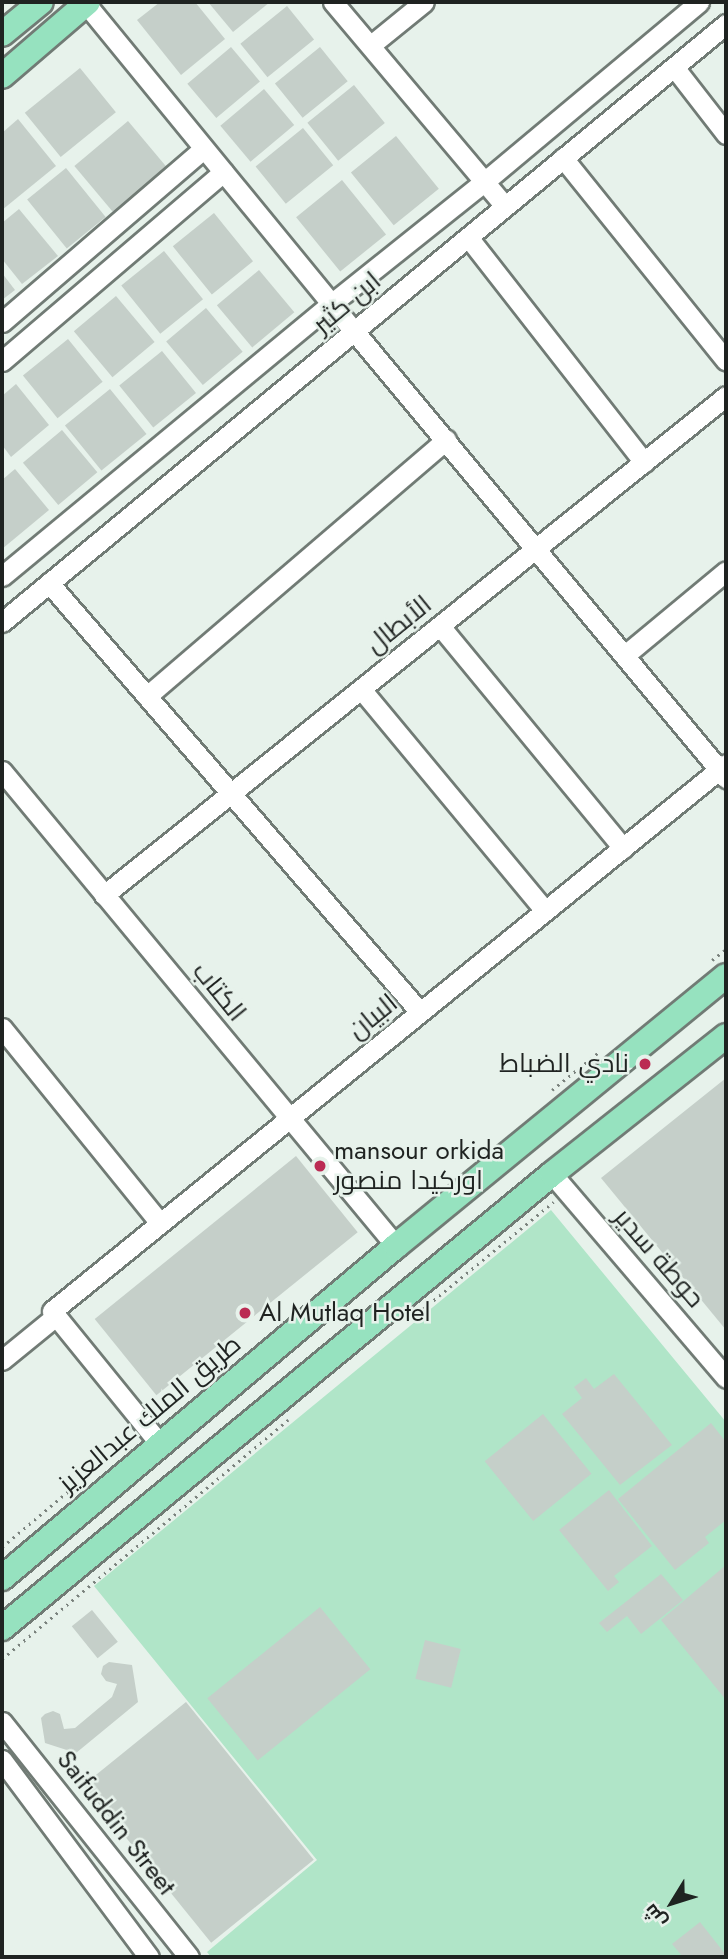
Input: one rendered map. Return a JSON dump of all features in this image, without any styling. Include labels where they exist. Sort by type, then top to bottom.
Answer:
[{"type":"main road","points":[[2,34],[41,2]]},
{"type":"main road","points":[[2,76],[87,3]]},
{"type":"main road","name":"طريق الملك عبدالعزيز","points":[[2,1578],[396,1246],[726,975]]},
{"type":"main road","points":[[2,1628],[555,1186],[726,1036]]},
{"type":"street","points":[[333,2],[505,206]]},
{"type":"street","points":[[371,45],[424,2]]},
{"type":"street","name":"ابن كثير","points":[[2,576],[331,304],[484,182],[699,2]]},
{"type":"street","points":[[87,3],[331,304],[724,770]]},
{"type":"street","name":"ابن كثير","points":[[2,622],[726,24]]},
{"type":"street","points":[[674,67],[726,134]]},
{"type":"street","points":[[2,322],[204,149]]},
{"type":"street","points":[[563,158],[726,361]]},
{"type":"street","points":[[2,361],[223,172]]},
{"type":"street","points":[[468,237],[644,462]]},
{"type":"street","name":"الأبطال","points":[[104,895],[726,396]]},
{"type":"street","points":[[147,696],[446,440]]},
{"type":"street","points":[[625,655],[726,571]]},
{"type":"street","points":[[49,583],[420,1012]]},
{"type":"street","points":[[439,626],[622,848]]},
{"type":"street","points":[[361,689],[545,911]]},
{"type":"street","name":"البيان","points":[[2,1360],[160,1223],[622,848],[724,770]]},
{"type":"street","name":"الكتاب","points":[[2,771],[396,1246]]},
{"type":"street","points":[[2,1028],[160,1223]]},
{"type":"street","name":"حوطة سدير","points":[[555,1186],[726,1378]]},
{"type":"street","points":[[54,1313],[160,1444]]},
{"type":"street","name":"Saifuddin Street","points":[[2,1722],[188,1957]]},
{"type":"street","name":"Saifuddin Street","points":[[2,1760],[149,1957]]},
{"type":"path","points":[[403,1325],[555,1186]]},
{"type":"path","points":[[2,1659],[292,1416]]},
{"type":"path","points":[[2,1547],[129,1440]]},
{"type":"green space","points":[[551,1210],[726,1422],[726,1957],[211,1957],[207,1952],[317,1860],[94,1586]]},
{"type":"building","points":[[160,2],[195,2],[225,39],[181,75],[137,20]]},
{"type":"building","points":[[208,2],[270,2],[233,32]]},
{"type":"building","points":[[287,6],[314,39],[267,77],[240,44]]},
{"type":"building","points":[[231,47],[260,81],[216,118],[187,84]]},
{"type":"building","points":[[320,47],[348,81],[303,118],[275,84]]},
{"type":"building","points":[[80,68],[116,112],[61,157],[25,113]]},
{"type":"building","points":[[354,85],[385,123],[338,161],[307,123]]},
{"type":"building","points":[[264,89],[294,125],[251,162],[220,126]]},
{"type":"building","points":[[18,119],[56,166],[2,210],[2,133]]},
{"type":"building","points":[[128,121],[167,168],[114,213],[74,166]]},
{"type":"building","points":[[303,128],[333,165],[286,204],[256,166]]},
{"type":"building","points":[[396,136],[439,189],[394,225],[351,173]]},
{"type":"building","points":[[66,168],[106,217],[67,248],[27,199]]},
{"type":"building","points":[[342,180],[386,234],[340,272],[296,217]]},
{"type":"building","points":[[19,209],[58,256],[22,284],[2,259],[2,223]]},
{"type":"building","points":[[214,213],[253,261],[212,295],[173,246]]},
{"type":"building","points":[[164,251],[203,299],[160,334],[121,286]]},
{"type":"building","points":[[259,270],[294,312],[252,347],[217,305]]},
{"type":"building","points":[[2,273],[15,290],[2,300]]},
{"type":"building","points":[[116,296],[155,342],[112,377],[74,331]]},
{"type":"building","points":[[206,308],[243,352],[203,385],[166,341]]},
{"type":"building","points":[[68,339],[103,382],[58,418],[23,376]]},
{"type":"building","points":[[162,351],[196,393],[153,428],[119,386]]},
{"type":"building","points":[[16,384],[49,425],[11,457],[2,445],[2,396]]},
{"type":"building","points":[[110,389],[147,434],[101,471],[65,426]]},
{"type":"building","points":[[62,430],[97,472],[58,505],[23,463]]},
{"type":"building","points":[[15,469],[49,510],[2,549],[2,480]]},
{"type":"building","points":[[726,1078],[726,1330],[601,1178]]},
{"type":"building","points":[[296,1156],[358,1232],[156,1395],[95,1319]]},
{"type":"building","points":[[614,1374],[672,1445],[620,1485],[562,1414],[582,1398],[574,1387],[586,1378],[594,1389]]},
{"type":"building","points":[[543,1414],[591,1474],[533,1521],[485,1461]]},
{"type":"building","points":[[711,1423],[726,1442],[726,1520],[705,1537],[709,1543],[675,1570],[618,1499]]},
{"type":"building","points":[[609,1490],[652,1546],[614,1576],[619,1582],[608,1591],[559,1530]]},
{"type":"building","points":[[726,1565],[726,1700],[661,1620]]},
{"type":"building","points":[[661,1574],[683,1600],[641,1634],[627,1616],[607,1632],[599,1623]]},
{"type":"building","points":[[320,1607],[370,1669],[258,1760],[207,1698]]},
{"type":"building","points":[[92,1610],[118,1642],[98,1658],[72,1626]]},
{"type":"building","points":[[425,1640],[461,1649],[451,1688],[415,1679]]},
{"type":"building","points":[[109,1662],[132,1665],[138,1702],[76,1753],[45,1743],[41,1718],[45,1714],[53,1711],[60,1714],[64,1729],[75,1728],[112,1697],[117,1684],[106,1681],[101,1674],[103,1666]]},
{"type":"building","points":[[186,1702],[314,1860],[211,1943],[83,1785]]},
{"type":"building","points":[[700,1922],[726,1957],[683,1957],[672,1944]]},
{"type":"place","name":"نادي الضباط","points":[[645,1064]]},
{"type":"place","name":"mansour orkida اوركيدا منصور","points":[[320,1166]]},
{"type":"place","name":"Al Mutlaq Hotel","points":[[245,1313]]}]
